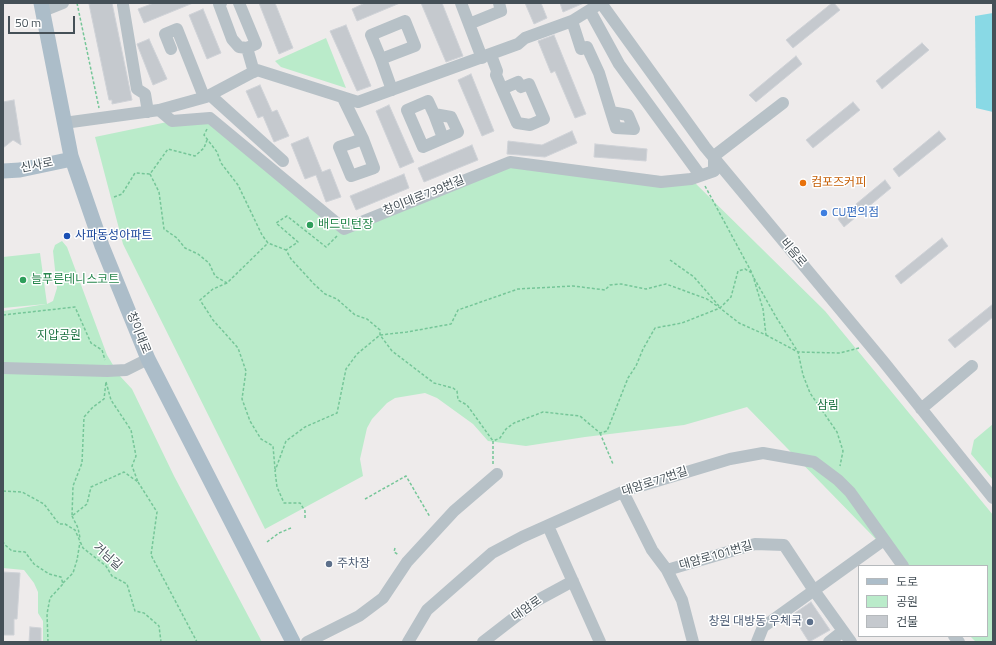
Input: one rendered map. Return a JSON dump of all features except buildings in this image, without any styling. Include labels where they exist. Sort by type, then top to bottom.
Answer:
[{"type":"main road","name":"창이대로","points":[[42,7],[72,159],[102,246],[148,359],[293,642]]},
{"type":"main road","name":"신사로","points":[[3,171],[20,170],[72,159]]},
{"type":"street","points":[[42,7],[63,3]]},
{"type":"street","points":[[221,3],[219,4],[232,39],[239,46],[247,48],[256,44],[239,3]]},
{"type":"street","points":[[461,3],[469,24],[497,71],[496,75],[502,89]]},
{"type":"street","points":[[469,24],[502,11],[499,3]]},
{"type":"street","points":[[64,123],[153,111],[207,96],[257,70],[358,102],[518,44],[525,38],[572,21],[601,3]]},
{"type":"street","name":"비음로","points":[[601,3],[659,86],[705,147],[868,343],[993,498]]},
{"type":"street","points":[[123,5],[137,89],[145,94],[153,111]]},
{"type":"street","points":[[590,11],[619,64],[700,176]]},
{"type":"street","points":[[572,21],[581,49],[587,47],[599,73],[611,112]]},
{"type":"street","points":[[171,49],[165,34],[176,29],[207,96],[283,161]]},
{"type":"street","points":[[247,48],[254,72]]},
{"type":"street","points":[[381,59],[392,90]]},
{"type":"street","points":[[411,84],[418,105]]},
{"type":"street","points":[[343,98],[363,138]]},
{"type":"street","points":[[428,101],[434,114],[451,117],[458,132],[423,147],[407,110],[418,105],[428,101]]},
{"type":"street","points":[[714,156],[783,103]]},
{"type":"street","name":"창이대로739번길","points":[[153,111],[172,121],[210,118],[344,229],[510,162],[661,182],[691,179],[714,170],[714,156]]},
{"type":"street","points":[[3,368],[107,377],[126,370],[148,359]]},
{"type":"street","points":[[921,409],[972,366]]},
{"type":"street","name":"대암로77번길","points":[[408,642],[427,610],[492,553],[623,492],[730,459],[763,453],[814,462],[838,480],[850,492],[902,565]]},
{"type":"street","points":[[307,642],[359,616],[383,598],[403,566],[454,511],[495,471]]},
{"type":"street","name":"대암로101번길","points":[[623,492],[652,550],[667,570],[682,600],[693,642]]},
{"type":"street","points":[[548,526],[600,642]]},
{"type":"street","points":[[757,642],[763,627],[813,589],[884,540]]},
{"type":"street","name":"대암로101번길","points":[[667,570],[755,544],[784,545],[813,589]]},
{"type":"street","name":"대암로","points":[[483,642],[536,601],[573,581]]},
{"type":"street","points":[[813,589],[852,642]]},
{"type":"street","points":[[829,642],[843,631]]},
{"type":"path","points":[[77,3],[101,118]]},
{"type":"path","points":[[204,135],[217,152],[221,164],[238,185],[251,215],[268,243],[286,250],[291,259],[325,294],[337,299],[355,315],[367,319],[380,330],[380,335],[392,352],[434,383],[453,388],[457,391],[458,400],[467,405],[493,441],[491,461],[495,471]]},
{"type":"path","points":[[150,174],[168,149],[195,156],[204,148],[207,140]]},
{"type":"path","points":[[114,197],[122,194],[135,173],[150,174]]},
{"type":"path","points":[[150,174],[159,192],[164,229],[177,238],[185,248],[198,254],[208,263],[215,276],[227,283]]},
{"type":"path","points":[[700,176],[725,226],[776,318],[798,352],[803,376],[810,393],[837,432],[843,451],[840,466]]},
{"type":"path","points":[[286,250],[298,242],[276,223],[287,216],[326,246],[340,234]]},
{"type":"path","points":[[268,243],[227,283],[213,288],[200,300],[213,320],[238,348],[246,371],[242,399],[250,421],[261,439],[273,446],[277,487],[284,503],[300,503],[305,510],[305,518]]},
{"type":"path","points":[[670,260],[694,277],[720,308]]},
{"type":"path","points":[[600,432],[607,431],[628,378],[636,366],[641,353],[655,328],[682,323],[720,308],[731,297],[738,271],[745,269],[752,273],[761,298],[766,335]]},
{"type":"path","points":[[275,471],[286,441],[305,427],[337,413],[346,369],[357,354],[380,335],[451,324],[458,310],[518,289],[573,286],[605,290],[610,285],[621,284],[646,289],[666,284],[707,299],[738,324],[766,335],[798,352],[840,353],[856,349],[868,343]]},
{"type":"path","points":[[3,315],[75,307],[91,343],[102,350],[111,400],[131,430],[136,456],[132,466],[138,482],[157,512],[151,555],[197,642]]},
{"type":"path","points":[[48,642],[47,614],[50,598],[72,573],[77,560],[80,540],[78,528],[72,516],[73,486],[82,464],[84,417],[93,407],[104,399],[107,377]]},
{"type":"path","points":[[493,441],[500,438],[506,429],[514,423],[543,412],[580,416],[600,432],[613,464]]},
{"type":"path","points":[[72,516],[87,504],[91,487],[124,472],[138,482]]},
{"type":"path","points":[[365,499],[406,476],[430,517]]},
{"type":"path","name":"거님길","points":[[3,491],[22,492],[44,504],[59,524],[65,524],[75,530],[83,548],[106,566],[112,576],[127,584],[135,611],[144,613],[159,626],[161,642]]},
{"type":"path","points":[[267,542],[279,533],[290,528]]},
{"type":"path","points":[[3,541],[4,544],[12,551],[25,552],[34,564],[49,574],[61,577],[63,584]]},
{"type":"green space","points":[[326,38],[346,88],[281,67],[275,61]]},
{"type":"green space","name":"삼림","points":[[210,118],[344,229],[510,162],[691,179],[825,311],[993,515],[993,642],[976,642],[971,637],[988,637],[988,565],[901,565],[747,407],[684,425],[526,446],[488,441],[473,424],[437,398],[425,393],[395,398],[387,403],[372,419],[367,428],[360,459],[363,476],[265,529],[123,244],[95,137],[172,121]]},
{"type":"green space","name":"지압공원","points":[[62,241],[67,247],[107,355],[119,375],[132,389],[174,476],[262,642],[43,642],[43,621],[38,613],[38,592],[34,583],[24,570],[3,568],[3,311],[46,304],[3,308],[3,257],[40,253],[47,304],[53,301],[57,288],[53,251],[55,245]]},
{"type":"green space","points":[[993,424],[993,480],[971,454],[974,440]]},
{"type":"water","points":[[993,13],[993,112],[976,108],[975,16]]},
{"type":"place","name":"컴포즈커피","points":[[803,183]]},
{"type":"place","name":"CU편의점","points":[[824,213]]},
{"type":"place","name":"배드민턴장","points":[[310,225]]},
{"type":"place","name":"사파동성아파트","points":[[67,236]]},
{"type":"place","name":"늘푸른테니스코트","points":[[23,280]]},
{"type":"place","name":"주차장","points":[[329,564]]},
{"type":"place","name":"창원 대방동 우체국","points":[[810,622]]}]
